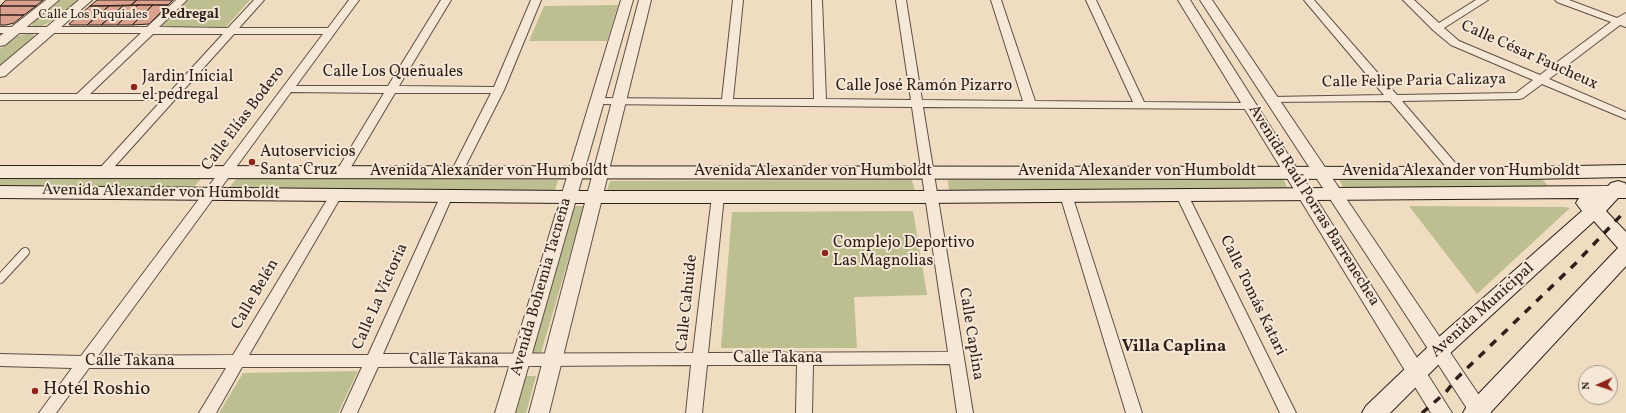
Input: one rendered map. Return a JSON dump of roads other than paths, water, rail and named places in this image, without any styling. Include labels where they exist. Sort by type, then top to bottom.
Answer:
[{"type":"main road","name":"Avenida Alexander von Humboldt","points":[[0,172],[1626,171]]},
{"type":"main road","points":[[1547,172],[1571,192]]},
{"type":"main road","name":"Avenida Alexander von Humboldt","points":[[0,192],[569,197],[1335,195],[1571,192],[1621,188]]},
{"type":"main road","name":"Avenida Municipal","points":[[1374,413],[1438,350],[1581,221],[1621,188]]},
{"type":"main road","name":"Avenida Alexander von Humboldt","points":[[1571,192],[1595,211],[1626,244]]},
{"type":"main road","points":[[1478,412],[1626,253]]},
{"type":"street","points":[[0,42],[53,0]]},
{"type":"street","points":[[0,73],[86,0]]},
{"type":"street","points":[[80,97],[182,0]]},
{"type":"street","points":[[103,172],[259,0]]},
{"type":"street","name":"Calle Elías Bodero","points":[[47,413],[354,0]]},
{"type":"street","points":[[342,172],[446,0]]},
{"type":"street","points":[[457,172],[498,90],[536,0]]},
{"type":"street","name":"Avenida Bohemia Tacneña","points":[[505,413],[627,0]]},
{"type":"street","name":"Avenida Bohemia Tacneña","points":[[539,413],[645,0]]},
{"type":"street","points":[[727,102],[738,0]]},
{"type":"street","points":[[817,0],[820,103]]},
{"type":"street","name":"Calle Caplina","points":[[900,0],[965,413]]},
{"type":"street","points":[[996,0],[1030,104]]},
{"type":"street","points":[[1091,0],[1140,105]]},
{"type":"street","name":"Avenida Raúl Porras Barrenechea","points":[[1184,0],[1442,413]]},
{"type":"street","name":"Avenida Raúl Porras Barrenechea","points":[[1206,0],[1478,412]]},
{"type":"street","points":[[1309,0],[1457,172]]},
{"type":"street","name":"Calle César Faucheux","points":[[1408,0],[1455,43],[1626,116]]},
{"type":"street","points":[[1437,28],[1483,0]]},
{"type":"street","points":[[1560,0],[1624,21]]},
{"type":"street","name":"Calle Felipe Paria Calizaya","points":[[1272,100],[1519,96],[1624,21]]},
{"type":"street","name":"Calle Los Puquiales","points":[[0,30],[331,32]]},
{"type":"street","name":"Calle Los Queñuales","points":[[288,89],[498,90]]},
{"type":"street","points":[[0,97],[171,97]]},
{"type":"street","name":"Calle José Ramón Pizarro","points":[[597,101],[1250,106]]},
{"type":"street","name":"Calle Belén","points":[[207,413],[336,195]]},
{"type":"street","name":"Calle La Victoria","points":[[349,413],[447,195]]},
{"type":"street","points":[[1066,195],[1134,413]]},
{"type":"street","name":"Calle Tomás Katari","points":[[1182,195],[1288,413]]},
{"type":"street","name":"Calle Cahuide","points":[[694,413],[718,196]]},
{"type":"street","name":"Calle Takana","points":[[0,360],[85,362],[957,358]]},
{"type":"street","points":[[804,413],[805,359]]},
{"type":"lane","points":[[0,279],[25,252]]},
{"type":"railway","points":[[1422,413],[1446,392],[1457,378],[1575,264],[1626,210]]},
{"type":"place","name":"Jardin Inicial el pedregal","points":[[134,87]]},
{"type":"place","name":"Autoservicios Santa Cruz","points":[[252,162]]},
{"type":"place","name":"Complejo Deportivo Las Magnolias","points":[[825,253]]},
{"type":"place","name":"Hotel Roshio","points":[[35,391]]},
{"type":"district","name":"Pedregal","points":[[190,15]]},
{"type":"district","name":"Villa Caplina","points":[[1174,348]]}]
